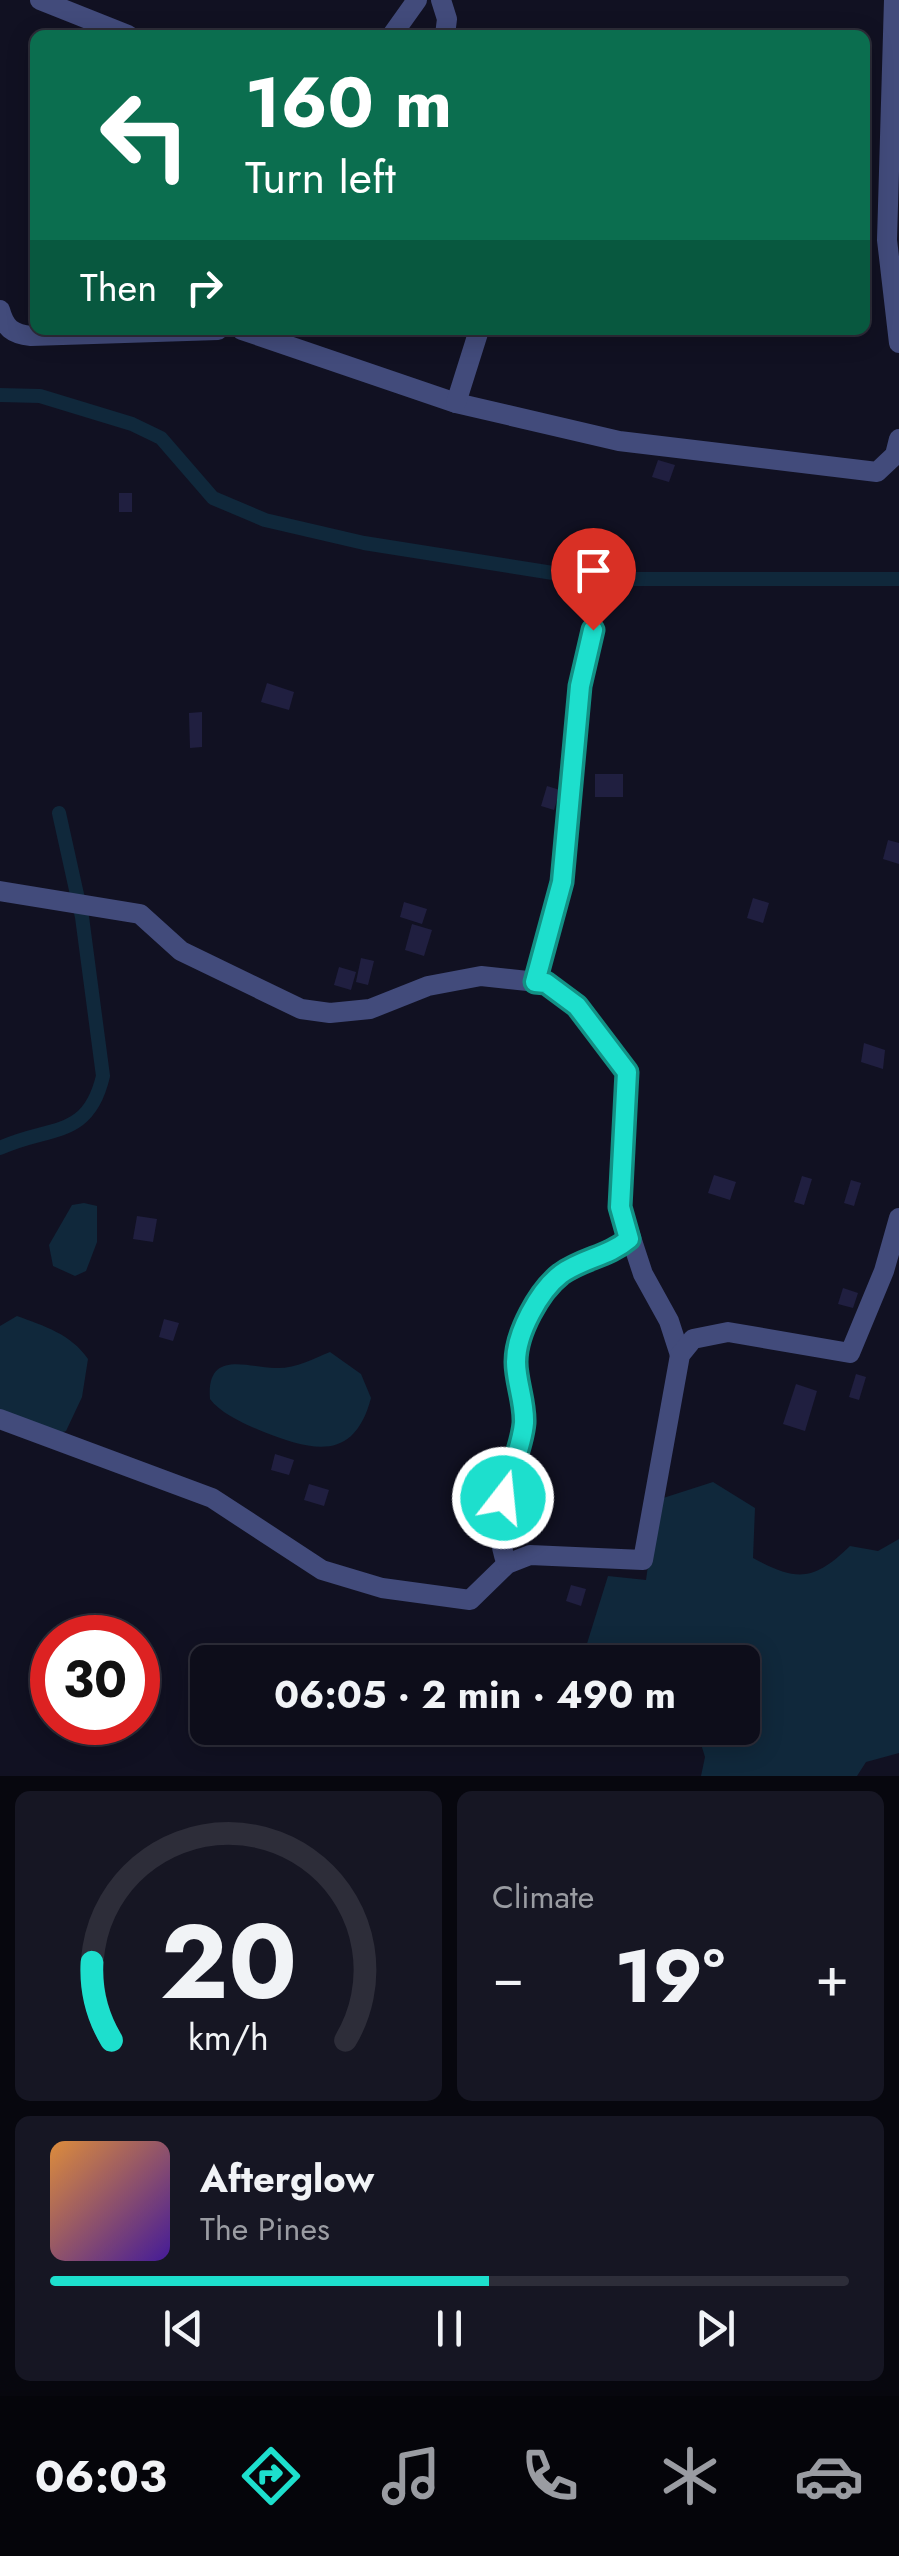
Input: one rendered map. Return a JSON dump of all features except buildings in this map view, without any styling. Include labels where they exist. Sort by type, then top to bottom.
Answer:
[{"type":"street","points":[[40,0],[115,30]]},
{"type":"street","points":[[396,30],[417,0]]},
{"type":"street","points":[[441,0],[448,19],[445,30]]},
{"type":"street","points":[[894,0],[888,240],[899,343]]},
{"type":"street","points":[[0,310],[4,325],[16,334],[62,335]]},
{"type":"street","points":[[257,335],[456,402],[619,441],[877,472],[895,454],[899,439]]},
{"type":"street","points":[[456,402],[478,335]]},
{"type":"street","points":[[535,982],[562,882],[580,686],[593,630]]},
{"type":"street","points":[[0,892],[102,905],[150,920],[181,951],[301,1009],[370,1009],[428,986],[481,976],[546,983],[577,1006],[627,1072],[620,1207],[629,1239],[680,1354]]},
{"type":"street","points":[[0,1419],[212,1498],[322,1570],[382,1588],[463,1601],[481,1594],[507,1564],[530,1555],[643,1560],[680,1354],[693,1339],[728,1332],[850,1354],[884,1271],[899,1218]]},
{"type":"street","points":[[507,1564],[502,1552],[503,1498],[524,1426],[516,1364],[518,1344],[535,1307],[558,1276],[581,1262],[610,1255],[629,1239]]},
{"type":"water","points":[[72,1205],[97,1206],[97,1242],[86,1271],[75,1276],[53,1266],[49,1245]]},
{"type":"water","points":[[17,1316],[65,1337],[88,1359],[82,1397],[66,1431],[58,1434],[0,1412],[0,1326]]},
{"type":"water","points":[[330,1352],[361,1374],[371,1398],[364,1419],[343,1442],[315,1446],[282,1439],[235,1419],[210,1399],[211,1383],[222,1367],[290,1367]]},
{"type":"water","points":[[713,1482],[755,1508],[753,1558],[794,1574],[815,1572],[850,1546],[878,1551],[899,1539],[899,1753],[866,1762],[857,1776],[701,1776],[705,1757],[701,1745],[760,1745],[760,1645],[587,1645],[608,1576],[646,1580],[657,1500]]},
{"type":"waterway","points":[[0,395],[40,396],[132,424],[161,438],[213,498],[265,520],[364,543],[591,579],[899,579]]},
{"type":"waterway","points":[[0,1148],[77,1121],[96,1097],[103,1076],[82,917],[59,813]]},
{"type":"route","points":[[503,1498],[524,1426],[516,1364],[518,1344],[535,1307],[558,1276],[581,1262],[610,1255],[629,1239],[620,1207],[627,1072],[577,1006],[546,983],[535,982],[562,882],[580,686],[593,630]]}]
